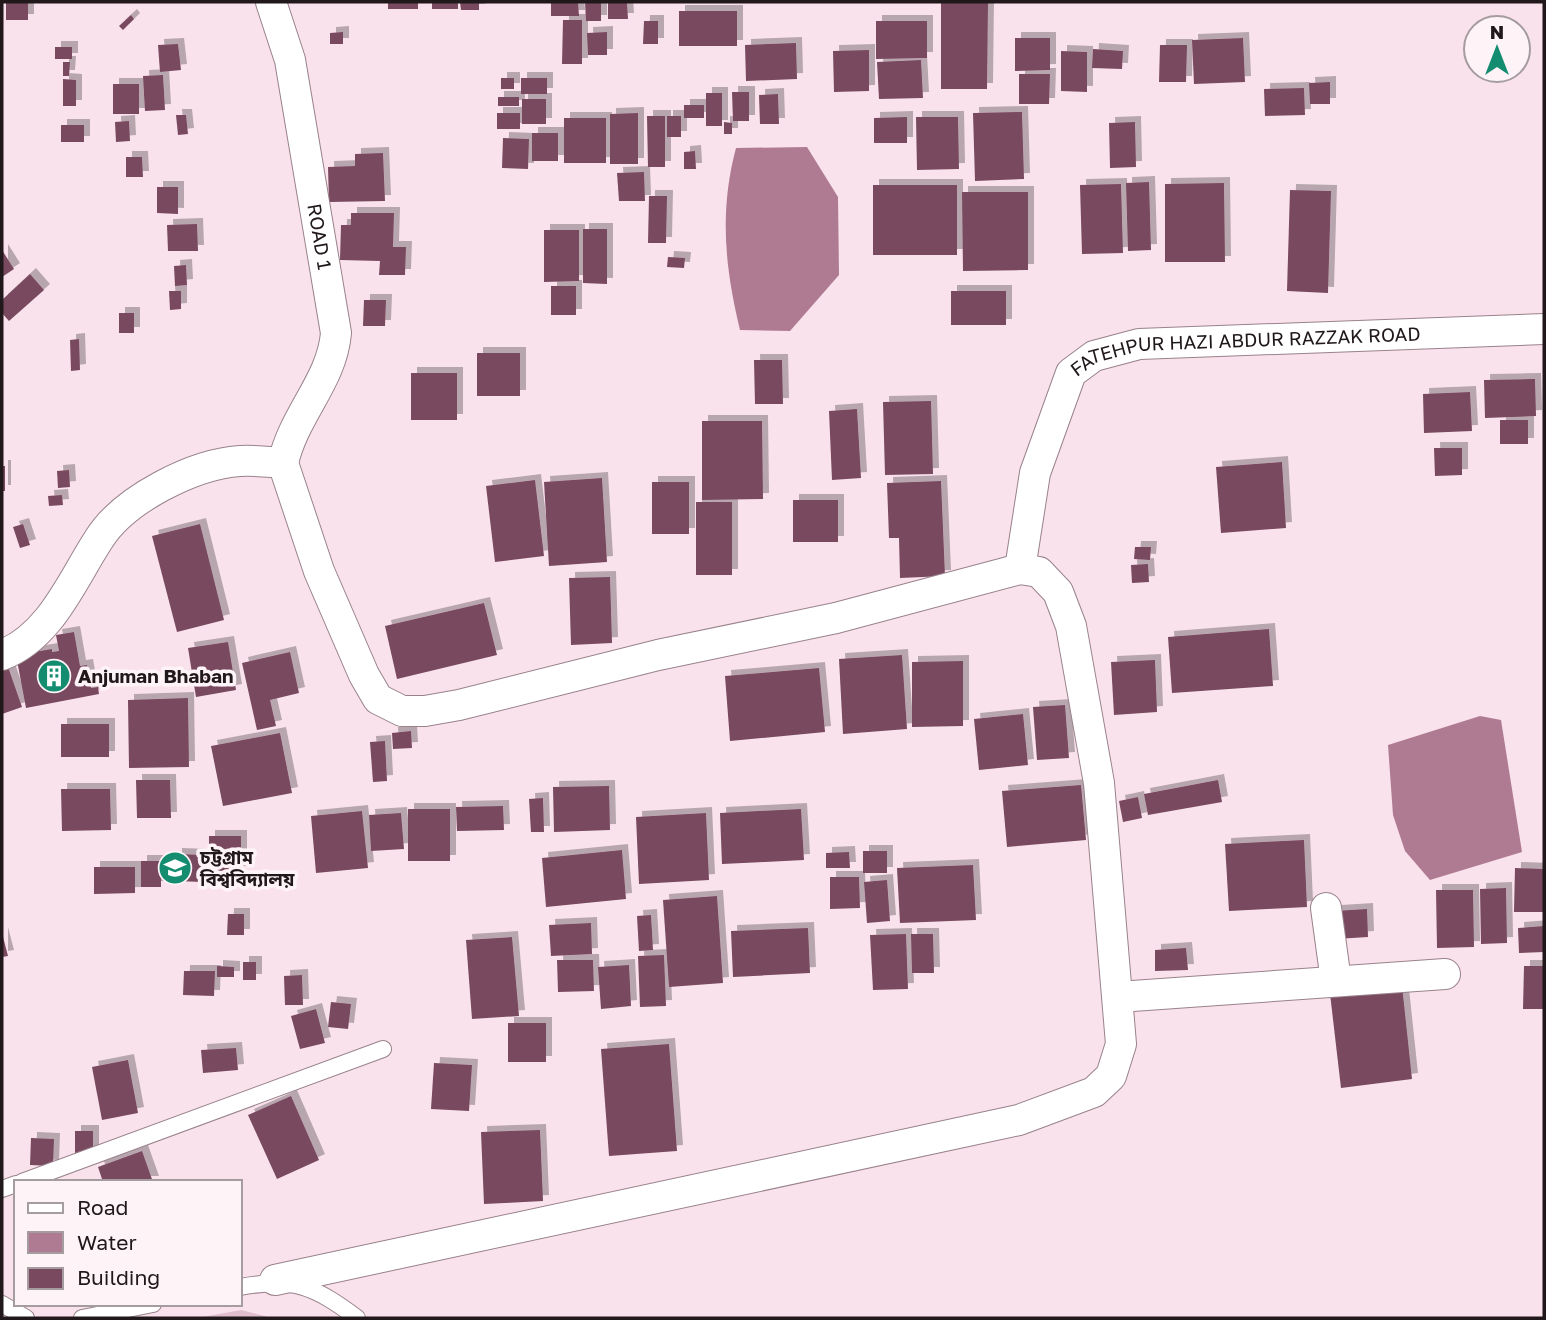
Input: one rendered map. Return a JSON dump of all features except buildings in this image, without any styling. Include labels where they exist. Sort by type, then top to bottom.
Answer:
[{"type":"street","name":"ROAD 1","points":[[271,2],[290,60],[336,333],[334,354],[296,423],[283,463]]},
{"type":"street","name":"FATEHPUR HAZI ABDUR RAZZAK ROAD","points":[[1020,569],[1035,473],[1071,373],[1094,356],[1139,344],[1544,329]]},
{"type":"street","points":[[2,655],[50,620],[101,535],[124,509],[201,468],[240,461],[283,463],[319,571],[364,675],[378,699],[402,711],[425,711],[459,705],[659,655],[836,618],[1020,569],[1039,572],[1058,592],[1071,625],[1099,783],[1118,997],[1121,1044],[1111,1076],[1094,1092],[1018,1120],[275,1280]]},
{"type":"street","points":[[1326,908],[1336,981]]},
{"type":"street","points":[[1118,997],[1445,974]]},
{"type":"lane","points":[[27,1180],[383,1049]]},
{"type":"lane","points":[[242,1287],[275,1280],[323,1293],[357,1318]]},
{"type":"lane","points":[[2,1304],[26,1318]]},
{"type":"lane","points":[[82,1318],[143,1306]]},
{"type":"shaded area","points":[[241,1310],[272,1318],[197,1318]]},
{"type":"water","points":[[807,147],[838,197],[839,275],[790,331],[740,330],[726,239],[727,194],[736,148]]},
{"type":"water","points":[[1480,716],[1501,720],[1522,852],[1430,880],[1405,851],[1393,815],[1388,745]]},
{"type":"place","name":"Anjuman Bhaban","points":[[54,676]]},
{"type":"place","name":"চট্টগ্রাম বিশ্ববিদ্যালয়","points":[[175,868]]}]
